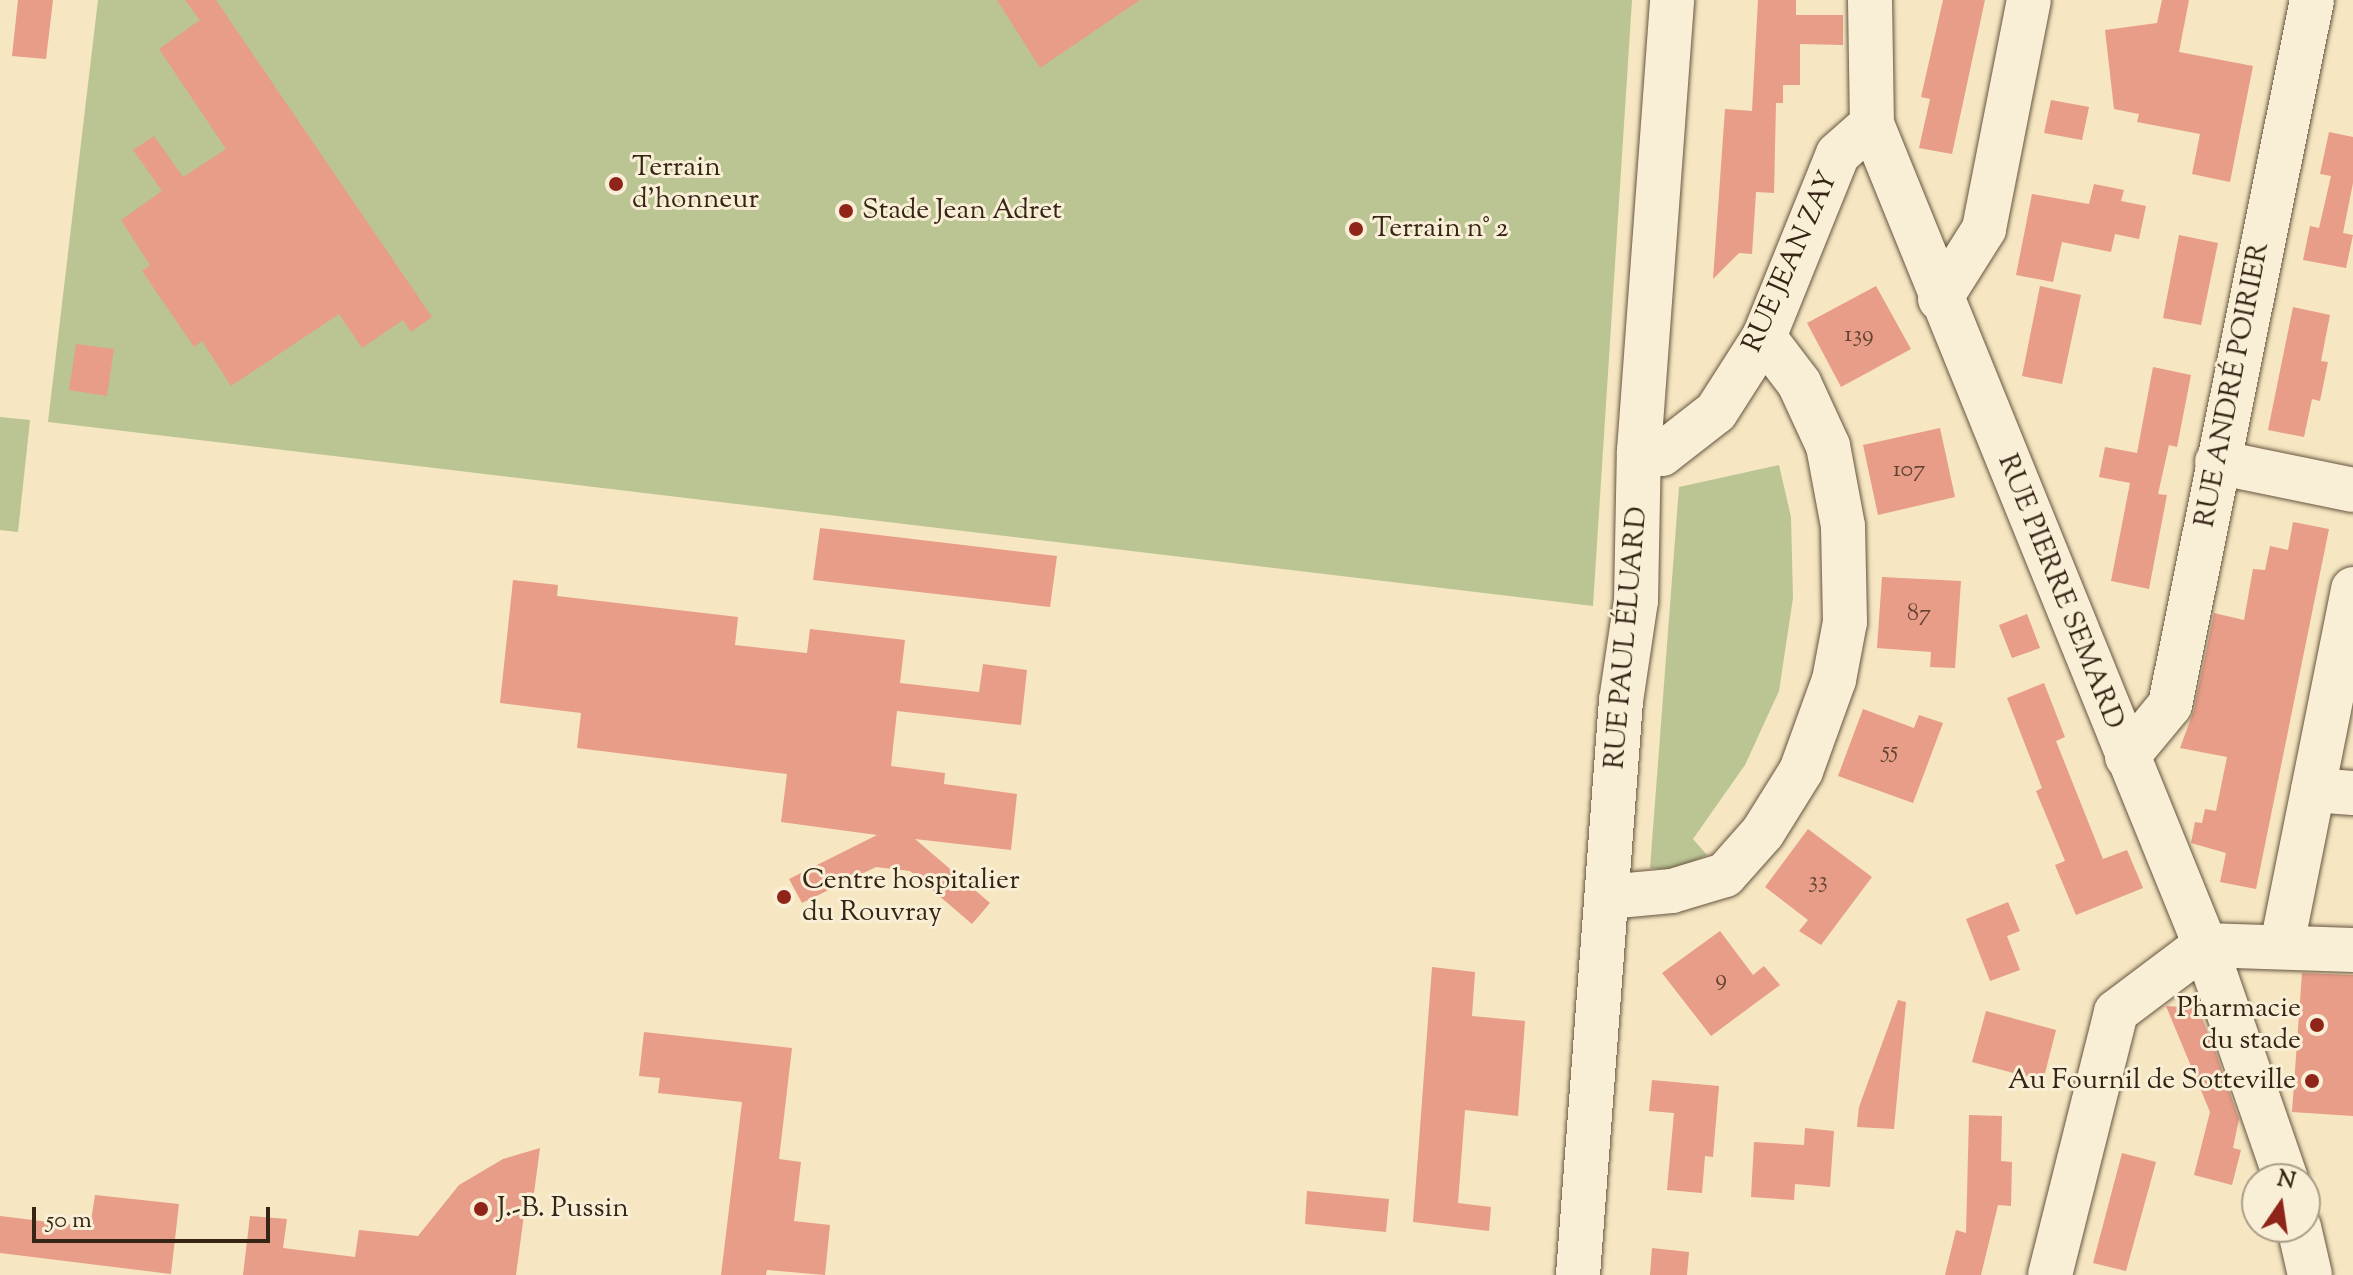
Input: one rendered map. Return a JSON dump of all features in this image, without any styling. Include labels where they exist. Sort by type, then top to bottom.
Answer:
[{"type":"street","name":"RUE PAUL ÉLUARD","points":[[1578,1275],[1621,701],[1636,601],[1639,451],[1672,0]]},
{"type":"street","name":"RUE PIERRE SEMARD","points":[[1870,0],[1872,124],[1940,299],[2205,945],[2280,1163]]},
{"type":"street","points":[[1940,299],[1984,229],[2029,0]]},
{"type":"street","name":"RUE ANDRÉ POIRIER","points":[[2127,757],[2170,705],[2312,0]]},
{"type":"street","name":"RUE JEAN ZAY","points":[[1639,451],[1662,454],[1716,412],[1764,337],[1838,154],[1872,124]]},
{"type":"street","points":[[1607,897],[1672,891],[1725,875],[1763,832],[1801,771],[1834,680],[1845,622],[1843,526],[1828,446],[1799,383],[1764,337]]},
{"type":"street","points":[[2217,462],[2353,490]]},
{"type":"street","points":[[2282,945],[2333,792],[2353,589]]},
{"type":"street","points":[[2050,1275],[2116,1012],[2205,945],[2282,945],[2353,950]]},
{"type":"street","points":[[2303,1243],[2310,1275]]},
{"type":"green space","name":"Stade Jean Adret","points":[[98,0],[1632,0],[1593,606],[48,422]]},
{"type":"green space","points":[[0,417],[30,420],[18,532],[0,530]]},
{"type":"green space","points":[[1779,465],[1791,517],[1793,598],[1779,691],[1745,765],[1693,839],[1707,855],[1674,870],[1650,868],[1679,487]]},
{"type":"building","points":[[18,0],[53,0],[46,59],[12,56]]},
{"type":"building","points":[[185,0],[216,0],[432,317],[411,332],[403,320],[362,348],[339,314],[231,386],[202,341],[194,347],[142,271],[150,265],[121,220],[162,191],[133,150],[154,136],[183,177],[226,149],[159,49],[200,20]]},
{"type":"building","points":[[997,0],[1140,0],[1040,68]]},
{"type":"building","points":[[1758,0],[1796,0],[1796,15],[1843,15],[1843,45],[1800,44],[1800,85],[1783,85],[1783,103],[1776,103],[1774,193],[1756,192],[1752,254],[1739,253],[1713,279],[1725,109],[1752,111]]},
{"type":"building","points":[[1943,0],[1985,0],[1952,154],[1919,148],[1930,99],[1921,97]]},
{"type":"building","points":[[2162,0],[2189,0],[2179,52],[2253,66],[2230,182],[2192,174],[2200,134],[2137,122],[2139,114],[2114,109],[2105,30],[2157,23]]},
{"type":"building","points":[[2051,100],[2089,107],[2082,140],[2044,133]]},
{"type":"building","points":[[2329,132],[2353,137],[2353,183],[2343,233],[2353,235],[2346,268],[2303,260],[2310,226],[2319,228],[2331,176],[2320,174]]},
{"type":"building","points":[[2094,184],[2124,190],[2121,201],[2146,206],[2139,239],[2115,234],[2111,252],[2062,242],[2053,282],[2016,275],[2032,194],[2089,204]]},
{"type":"building","points":[[2179,235],[2218,243],[2201,325],[2163,318]]},
{"type":"building","points":[[1876,286],[1911,349],[1841,387],[1807,323]]},
{"type":"building","points":[[2040,286],[2081,295],[2062,384],[2022,376]]},
{"type":"building","points":[[2293,307],[2330,315],[2321,361],[2328,362],[2320,401],[2312,399],[2304,437],[2268,430]]},
{"type":"building","points":[[76,344],[114,349],[107,396],[69,390]]},
{"type":"building","points":[[2153,367],[2191,375],[2177,447],[2169,445],[2158,494],[2167,495],[2149,589],[2111,581],[2130,483],[2099,477],[2105,447],[2137,453]]},
{"type":"building","points":[[1940,428],[1955,497],[1878,515],[1863,445]]},
{"type":"building","points":[[2293,522],[2329,529],[2256,889],[2220,882],[2226,853],[2191,843],[2195,822],[2202,823],[2205,809],[2216,811],[2227,757],[2180,748],[2194,710],[2214,613],[2244,620],[2253,569],[2265,570],[2270,546],[2288,550]]},
{"type":"building","points":[[820,528],[1057,556],[1050,607],[813,580]]},
{"type":"building","points":[[1882,577],[1961,581],[1955,668],[1930,667],[1931,652],[1877,648]]},
{"type":"building","points":[[513,580],[558,585],[557,596],[738,617],[735,645],[807,653],[810,629],[905,640],[900,683],[979,692],[983,664],[1027,670],[1021,725],[897,711],[891,766],[945,773],[944,784],[1017,794],[1011,850],[915,839],[990,903],[972,924],[910,871],[876,867],[802,903],[789,879],[877,835],[781,822],[787,774],[577,748],[581,713],[500,703]]},
{"type":"building","points":[[2027,614],[2040,648],[2012,658],[1999,625]]},
{"type":"building","points":[[2044,683],[2065,737],[2056,741],[2103,859],[2127,850],[2143,888],[2076,915],[2055,865],[2065,861],[2036,791],[2042,788],[2007,698]]},
{"type":"building","points":[[1863,709],[1914,728],[1919,715],[1943,723],[1913,803],[1838,776]]},
{"type":"building","points":[[1808,829],[1872,877],[1821,945],[1799,931],[1808,920],[1765,887]]},
{"type":"building","points":[[2008,902],[2020,931],[2007,936],[2020,970],[1990,981],[1966,919]]},
{"type":"building","points":[[1720,931],[1753,975],[1764,966],[1780,985],[1711,1036],[1662,973]]},
{"type":"building","points":[[1432,967],[1475,972],[1472,1016],[1525,1021],[1518,1116],[1465,1110],[1458,1203],[1491,1207],[1489,1231],[1413,1222]]},
{"type":"building","points":[[2302,973],[2353,975],[2353,1116],[2292,1112]]},
{"type":"building","points":[[1898,1000],[1906,1002],[1894,1129],[1857,1127],[1859,1107]]},
{"type":"building","points":[[2166,1006],[2198,1008],[2215,1050],[2239,1119],[2233,1148],[2241,1150],[2232,1185],[2194,1175],[2210,1112]]},
{"type":"building","points":[[1986,1011],[2056,1030],[2043,1081],[1972,1062]]},
{"type":"building","points":[[644,1032],[792,1048],[779,1159],[801,1162],[794,1221],[830,1225],[825,1275],[767,1270],[766,1275],[721,1275],[742,1102],[658,1093],[660,1078],[639,1076]]},
{"type":"building","points":[[1652,1080],[1719,1086],[1713,1157],[1705,1156],[1702,1193],[1667,1190],[1674,1113],[1649,1111]]},
{"type":"building","points":[[1969,1115],[2002,1116],[2001,1161],[2012,1162],[2011,1206],[1998,1205],[1981,1275],[1945,1275],[1956,1230],[1966,1233]]},
{"type":"building","points":[[1805,1128],[1834,1131],[1830,1187],[1795,1184],[1794,1200],[1751,1197],[1754,1142],[1804,1145]]},
{"type":"building","name":"J.-B. Pussin","points":[[540,1148],[534,1193],[527,1192],[516,1275],[243,1275],[250,1216],[287,1219],[283,1248],[355,1257],[359,1230],[418,1236],[459,1185],[503,1159]]},
{"type":"building","points":[[2122,1153],[2156,1162],[2126,1271],[2093,1263]]},
{"type":"building","points":[[1307,1191],[1389,1199],[1386,1232],[1305,1224]]},
{"type":"building","points":[[95,1195],[179,1204],[171,1274],[0,1253],[0,1216],[90,1227]]},
{"type":"building","points":[[1652,1248],[1689,1252],[1687,1275],[1650,1275]]},
{"type":"place","name":"Terrain d'honneur","points":[[616,184]]},
{"type":"place","name":"Stade Jean Adret","points":[[846,211]]},
{"type":"place","name":"Terrain n° 2","points":[[1356,229]]},
{"type":"place","name":"Centre hospitalier du Rouvray","points":[[784,897]]},
{"type":"place","name":"Pharmacie du stade","points":[[2317,1025]]},
{"type":"place","name":"Au Fournil de Sotteville","points":[[2312,1081]]},
{"type":"place","name":"J.-B. Pussin","points":[[481,1209]]}]
